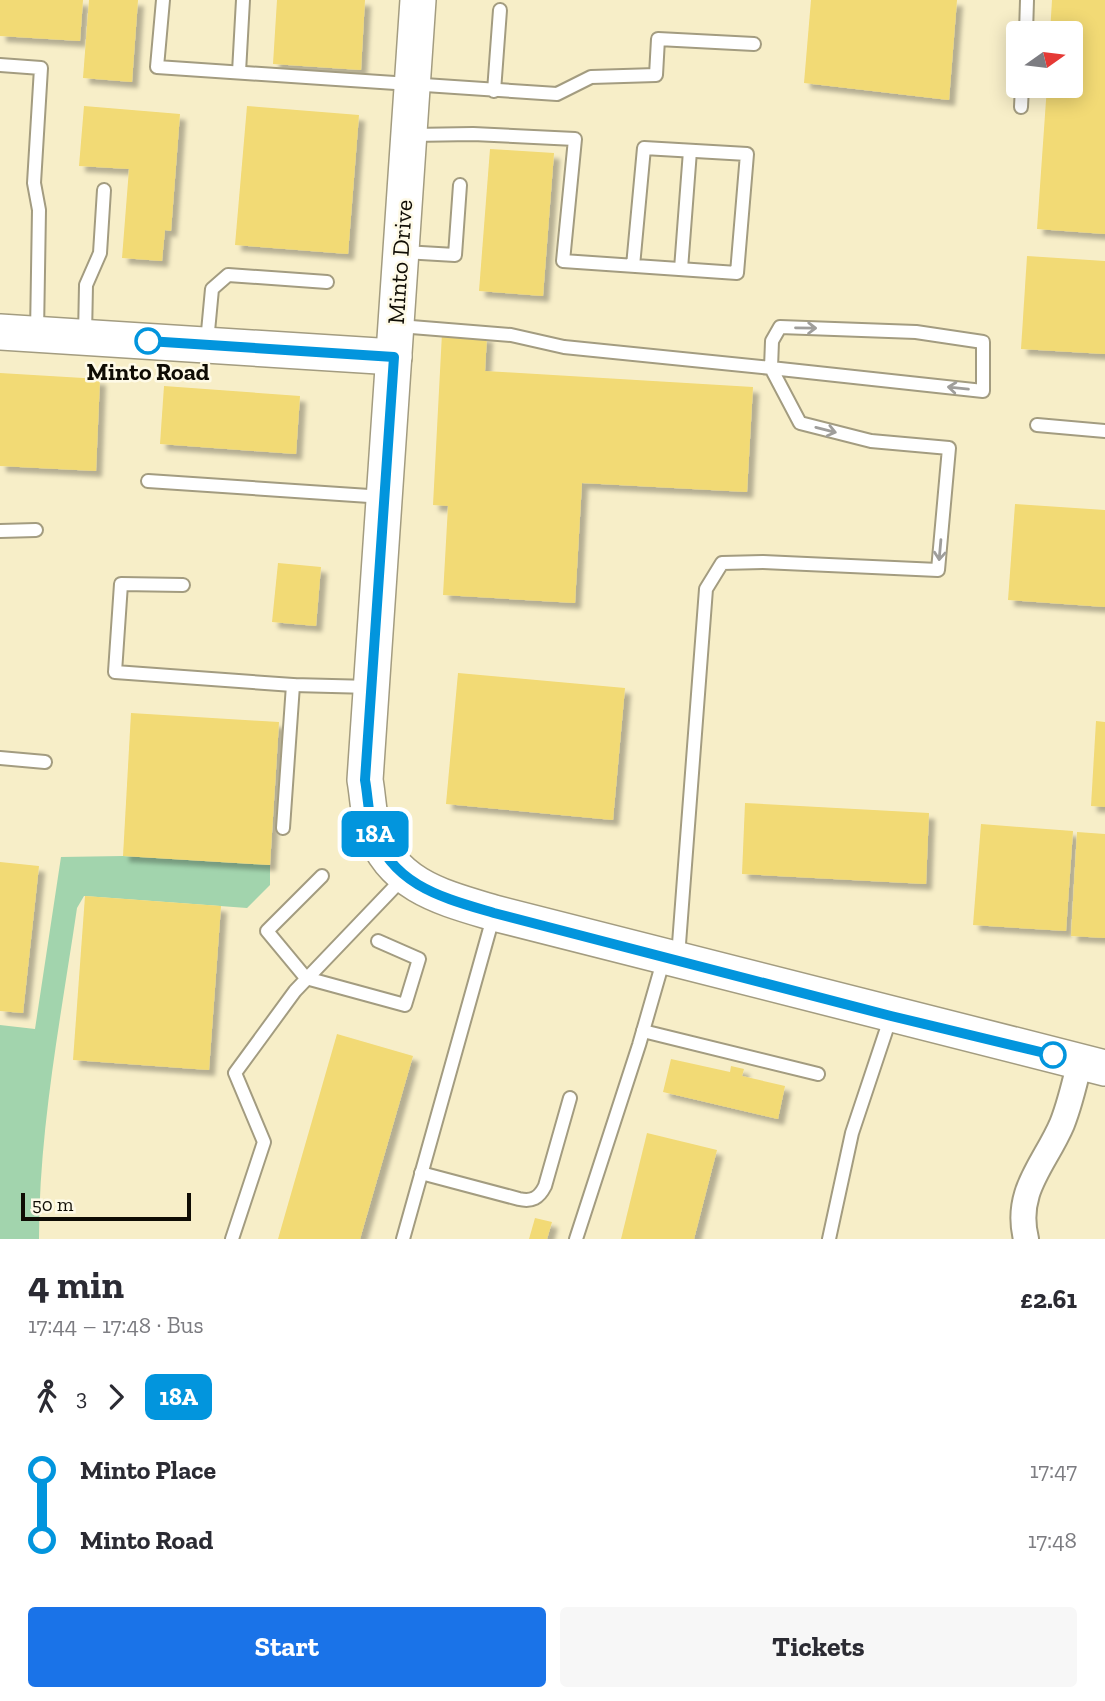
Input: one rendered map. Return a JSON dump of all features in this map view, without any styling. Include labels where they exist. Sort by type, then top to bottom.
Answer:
[{"type":"street","name":"Minto Drive","points":[[418,0],[365,780],[372,827],[386,855],[405,876],[436,896],[891,1016],[1093,1065]]},
{"type":"street","points":[[0,332],[206,346],[395,341]]},
{"type":"street","points":[[1026,1239],[1022,1225],[1028,1185],[1093,1065]]},
{"type":"lane","points":[[163,0],[157,67],[558,94],[591,77],[656,75],[658,39],[754,44]]},
{"type":"lane","points":[[239,72],[243,0]]},
{"type":"lane","points":[[1026,21],[1027,0]]},
{"type":"lane","points":[[494,91],[500,10]]},
{"type":"lane","points":[[0,65],[41,68],[34,183],[39,210],[37,333]]},
{"type":"lane","points":[[1021,107],[1022,98]]},
{"type":"lane","points":[[409,135],[472,134],[575,139],[563,261],[681,270],[737,273],[747,154],[644,148],[633,266]]},
{"type":"lane","points":[[681,270],[690,151]]},
{"type":"lane","points":[[401,252],[455,256],[460,185]]},
{"type":"lane","points":[[85,337],[86,285],[100,253],[104,190]]},
{"type":"lane","points":[[206,346],[212,289],[228,275],[327,282]]},
{"type":"lane","points":[[395,341],[511,335],[564,347],[771,368],[983,391],[983,342],[916,331],[780,327],[772,341],[771,368],[800,423],[871,441],[949,448],[938,569],[763,562],[722,563],[706,589],[671,959],[643,1031],[576,1239]]},
{"type":"lane","points":[[1037,425],[1105,431]]},
{"type":"lane","points":[[148,481],[384,497]]},
{"type":"lane","points":[[0,531],[36,530]]},
{"type":"lane","points":[[183,585],[121,584],[115,672],[293,685],[371,687]]},
{"type":"lane","points":[[283,828],[293,685]]},
{"type":"lane","points":[[0,758],[45,762]]},
{"type":"lane","points":[[322,876],[267,931],[306,978],[405,1005],[419,959],[378,941]]},
{"type":"lane","points":[[232,1239],[264,1142],[235,1073],[306,978],[405,876]]},
{"type":"lane","points":[[402,1239],[494,913]]},
{"type":"lane","points":[[829,1239],[852,1133],[891,1016]]},
{"type":"lane","points":[[643,1031],[818,1074]]},
{"type":"lane","points":[[421,1173],[519,1199],[533,1199],[541,1195],[570,1098]]},
{"type":"shaded area","points":[[0,0],[1105,0],[1105,1239],[0,1239]]},
{"type":"green space","points":[[123,856],[270,865],[270,885],[247,908],[84,896],[77,908],[52,1073],[43,1156],[39,1239],[0,1239],[0,1025],[35,1029],[61,857]]},
{"type":"building","points":[[0,0],[83,0],[80,41],[0,36]]},
{"type":"building","points":[[89,0],[138,0],[132,82],[83,78]]},
{"type":"building","points":[[277,0],[365,0],[361,70],[273,64]]},
{"type":"building","points":[[811,0],[957,0],[949,100],[804,83]]},
{"type":"building","points":[[1052,0],[1105,0],[1105,234],[1037,229],[1046,98],[1083,98],[1083,21],[1051,21]]},
{"type":"building","points":[[84,106],[180,114],[171,231],[165,230],[162,261],[122,258],[129,169],[79,166]]},
{"type":"building","points":[[247,106],[359,115],[348,254],[235,245]]},
{"type":"building","points":[[490,149],[554,153],[543,296],[479,291]]},
{"type":"building","points":[[1027,256],[1105,261],[1105,354],[1021,349]]},
{"type":"building","points":[[442,333],[487,336],[485,371],[753,387],[747,492],[582,483],[575,603],[443,595],[448,506],[433,505]]},
{"type":"building","points":[[0,373],[100,379],[96,471],[0,466]]},
{"type":"building","points":[[164,386],[300,396],[296,454],[160,444]]},
{"type":"building","points":[[1015,504],[1105,510],[1105,607],[1008,600]]},
{"type":"building","points":[[278,563],[321,567],[316,626],[272,622]]},
{"type":"building","points":[[458,673],[625,688],[613,820],[446,804]]},
{"type":"building","points":[[131,713],[279,722],[270,865],[123,856]]},
{"type":"building","points":[[1096,721],[1105,722],[1105,807],[1091,806]]},
{"type":"building","points":[[745,803],[929,813],[926,884],[742,874]]},
{"type":"building","points":[[981,824],[1073,831],[1066,931],[973,925]]},
{"type":"building","points":[[1077,832],[1105,834],[1105,938],[1071,936]]},
{"type":"building","points":[[0,862],[39,866],[23,1013],[0,1011]]},
{"type":"building","points":[[85,896],[221,906],[209,1070],[73,1060]]},
{"type":"building","points":[[337,1034],[413,1056],[360,1239],[278,1239]]},
{"type":"building","points":[[671,1059],[730,1072],[731,1066],[744,1069],[742,1076],[785,1086],[778,1119],[663,1092]]},
{"type":"building","points":[[647,1133],[717,1150],[694,1239],[621,1239]]},
{"type":"building","points":[[535,1218],[552,1222],[547,1239],[529,1239]]},
{"type":"bus line","name":"18A","points":[[148,341],[394,357],[365,780],[372,827],[386,855],[405,876],[436,896],[494,913],[1053,1055]]},
{"type":"place","name":"Minto Road","points":[[148,341]]}]
